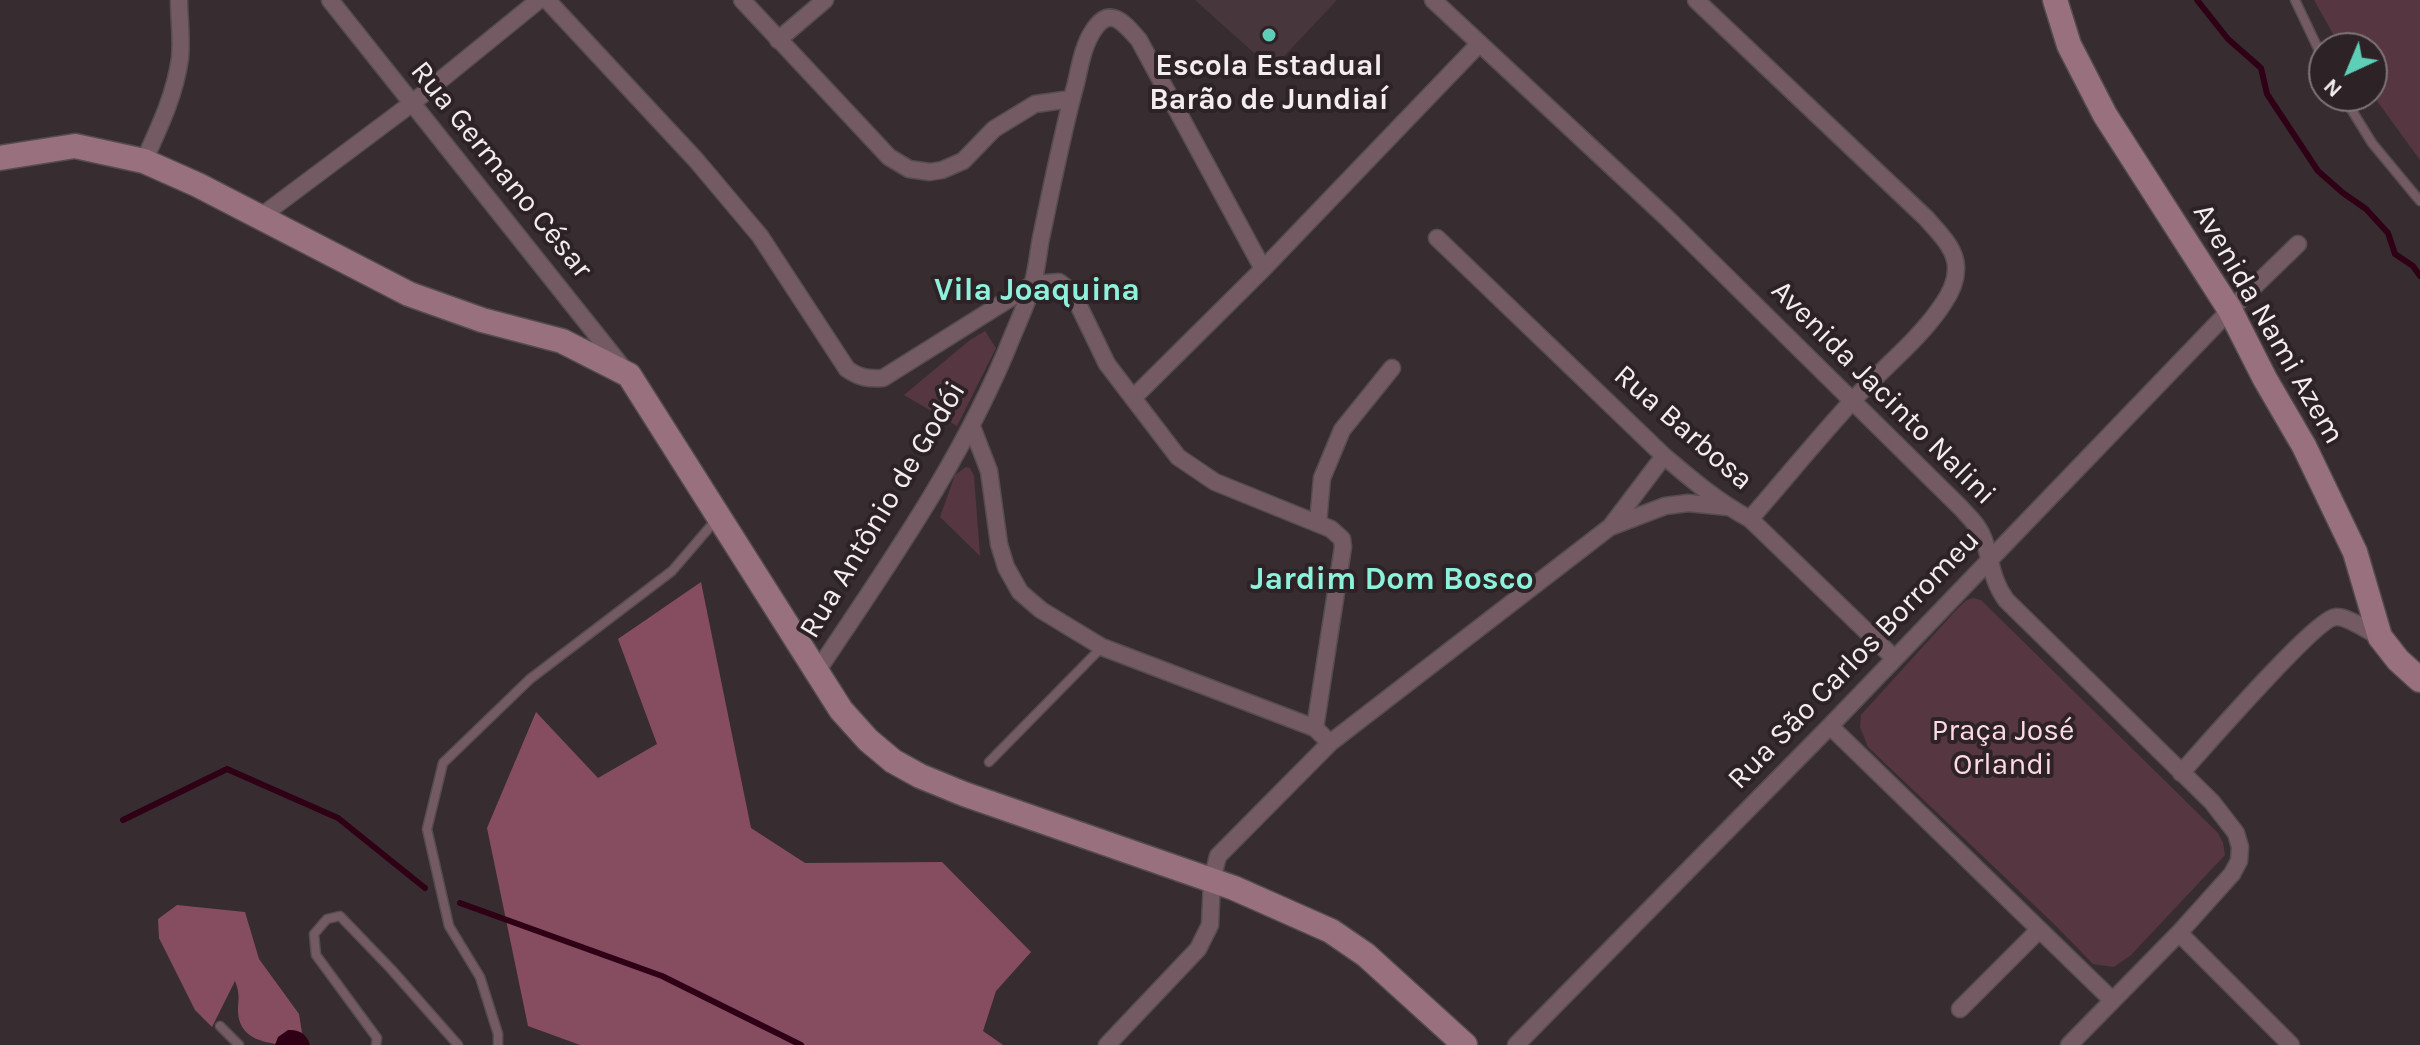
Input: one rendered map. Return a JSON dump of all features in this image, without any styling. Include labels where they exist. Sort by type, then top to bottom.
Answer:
[{"type":"street","points":[[144,161],[163,119],[175,80],[180,55],[179,0]]},
{"type":"street","name":"Rua Germano César","points":[[330,0],[629,375]]},
{"type":"street","points":[[260,217],[411,104],[539,0]]},
{"type":"street","points":[[547,0],[696,160],[760,236],[847,369],[868,379],[883,378],[1033,284],[1059,282],[1076,300],[1107,364],[1169,447],[1215,482],[1318,523],[1342,539],[1315,728]]},
{"type":"street","points":[[742,0],[889,157],[909,169],[930,172],[963,161],[994,129],[1035,104],[1071,99]]},
{"type":"street","points":[[778,40],[825,0]]},
{"type":"street","name":"Avenida Jacinto Nalini","points":[[1433,0],[1668,219],[1976,525],[1984,539],[1995,583],[2006,600],[2226,818],[2236,833],[2240,847],[2239,861],[2232,874],[2069,1045]]},
{"type":"street","points":[[1696,0],[1926,218],[1947,244],[1956,269],[1954,283],[1944,303],[1929,322],[1853,400],[1750,519]]},
{"type":"street","name":"Avenida Nami Azem","points":[[2055,0],[2069,45],[2098,102],[2230,310],[2304,446],[2355,552],[2380,637],[2398,660],[2420,680]]},
{"type":"street","name":"Rua Antônio de Godói","points":[[816,673],[910,532],[972,427],[1000,367],[1033,284],[1071,99],[1086,45],[1102,21],[1112,17],[1122,21],[1139,40],[1263,269]]},
{"type":"street","points":[[1133,398],[1263,269],[1479,44]]},
{"type":"street","points":[[0,158],[75,146],[144,161],[198,185],[409,294],[482,320],[562,341],[629,375],[841,710],[868,740],[893,761],[920,776],[979,799],[1279,906],[1331,931],[1366,955],[1465,1045]]},
{"type":"street","name":"Rua Barbosa","points":[[1437,238],[1664,456],[1728,507],[1750,519],[1894,658]]},
{"type":"street","name":"Rua São Carlos Borromeu","points":[[1516,1045],[1830,726],[2230,310],[2298,244]]},
{"type":"street","points":[[1318,523],[1322,478],[1331,452],[1356,410],[1392,368]]},
{"type":"street","points":[[972,427],[989,471],[999,544],[1006,567],[1020,592],[1041,610],[1102,647],[1315,728],[1330,743]]},
{"type":"street","points":[[1107,1045],[1198,949],[1210,925],[1212,880],[1218,856],[1330,743],[1610,527],[1664,456]]},
{"type":"street","points":[[1610,527],[1665,506],[1688,503],[1728,507]]},
{"type":"street","points":[[2181,773],[2308,636],[2327,620],[2338,616],[2345,618],[2380,637]]},
{"type":"street","points":[[1830,726],[2112,1000]]},
{"type":"street","points":[[1960,1009],[2039,930]]},
{"type":"street","points":[[2179,933],[2291,1045]]},
{"type":"lane","points":[[2295,0],[2310,32]]},
{"type":"lane","points":[[2353,112],[2372,143],[2420,201]]},
{"type":"lane","points":[[498,1045],[498,1034],[480,977],[449,926],[427,829],[443,763],[530,679],[672,571],[719,517]]},
{"type":"lane","points":[[989,762],[1102,647]]},
{"type":"lane","points":[[376,1045],[377,1038],[316,955],[314,934],[327,919],[340,916],[458,1045]]},
{"type":"lane","points":[[220,1026],[239,1045]]},
{"type":"shaded area","name":"Escola Estadual Barão de Jundiaí","points":[[1195,0],[1337,0],[1272,69]]},
{"type":"shaded area","points":[[701,582],[751,828],[805,863],[942,862],[1031,952],[996,991],[983,1031],[1003,1045],[580,1045],[528,1026],[487,828],[536,712],[598,778],[657,744],[618,639]]},
{"type":"shaded area","points":[[177,905],[245,912],[259,959],[299,1014],[304,1045],[265,1042],[248,1034],[239,1019],[235,981],[212,1027],[195,1010],[159,938],[158,919]]},
{"type":"shaded area","points":[[288,1030],[302,1033],[310,1045],[275,1045],[278,1037]]},
{"type":"green space","points":[[2314,0],[2420,0],[2420,160],[2385,112],[2388,112],[2388,32],[2332,32]]},
{"type":"green space","points":[[985,331],[996,348],[957,426],[904,395],[970,340]]},
{"type":"green space","points":[[966,467],[974,476],[980,556],[940,517],[955,475]]},
{"type":"green space","name":"Praça José Orlandi","points":[[1973,598],[1981,600],[2218,833],[2223,843],[2225,855],[2131,955],[2114,967],[2093,964],[1868,747],[1860,727],[1861,715],[1957,609]]},
{"type":"waterway","points":[[2197,0],[2228,39],[2261,68],[2267,94],[2318,171],[2366,209],[2388,233],[2395,254],[2413,266],[2420,276]]},
{"type":"waterway","points":[[123,820],[227,769],[338,818],[425,888]]},
{"type":"waterway","points":[[460,903],[662,976],[801,1045]]},
{"type":"place","name":"Escola Estadual Barão de Jundiaí","points":[[1269,35]]},
{"type":"district","name":"Vila Joaquina","points":[[1037,291]]},
{"type":"district","name":"Jardim Dom Bosco","points":[[1392,580]]}]
